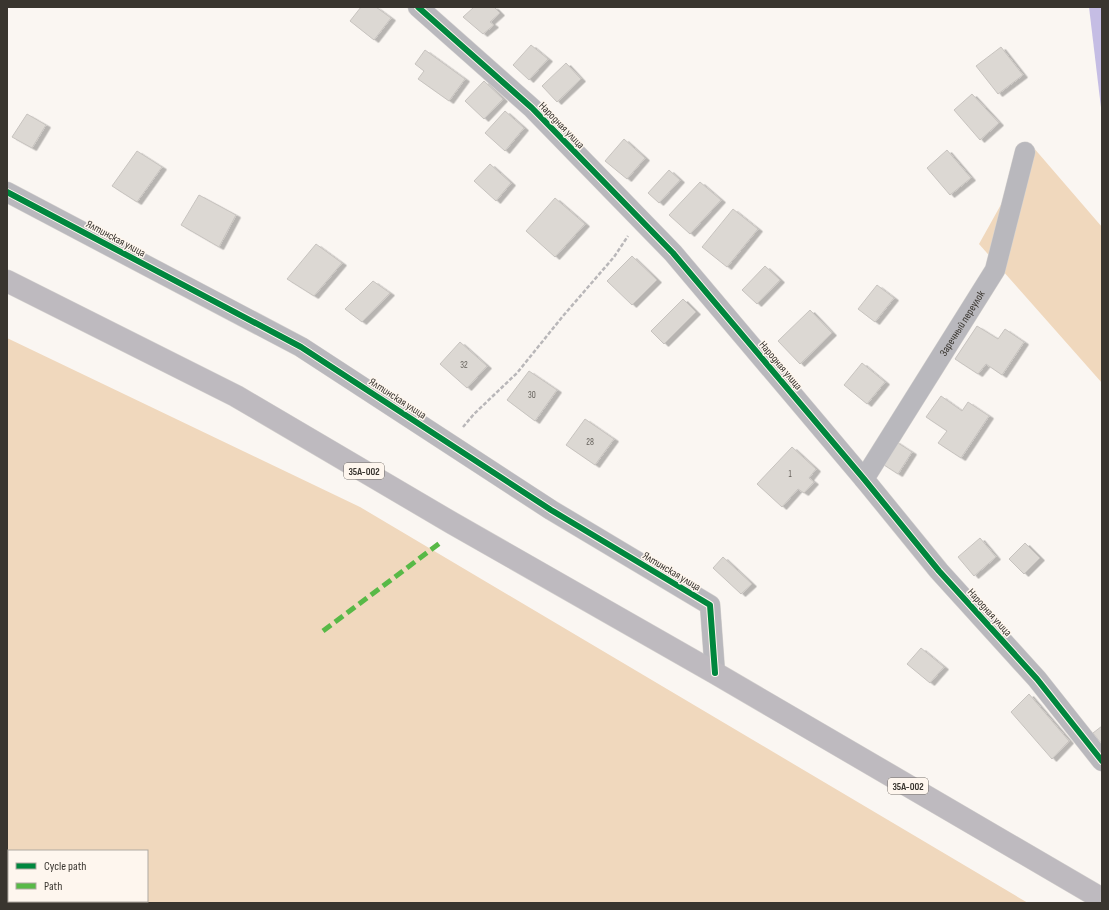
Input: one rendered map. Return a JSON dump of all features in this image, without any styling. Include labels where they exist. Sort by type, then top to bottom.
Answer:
[{"type":"main road","name":"35А-002","points":[[7,281],[236,396],[452,523],[715,673],[1102,899]]},
{"type":"street","name":"Народная улица","points":[[418,7],[532,108],[673,253],[864,479],[939,571],[1037,679],[1102,761]]},
{"type":"street","name":"Заречный переулок","points":[[864,479],[996,270],[1025,152]]},
{"type":"street","name":"Ялтинская улица","points":[[7,192],[301,347],[551,510],[710,605],[715,673]]},
{"type":"path","points":[[449,444],[474,414],[517,373],[614,256],[625,239],[643,222]]},
{"type":"shaded area","points":[[1089,7],[1102,7],[1102,116]]},
{"type":"shaded area","points":[[1033,147],[1102,227],[1102,383],[979,244]]},
{"type":"shaded area","points":[[7,338],[360,507],[1028,903],[7,903]]},
{"type":"building","points":[[361,7],[376,7],[391,18],[374,40],[350,21]]},
{"type":"building","points":[[474,7],[494,7],[500,13],[490,22],[494,25],[483,34],[463,17]]},
{"type":"building","points":[[531,45],[548,59],[529,80],[513,65]]},
{"type":"building","points":[[1001,47],[1023,75],[998,94],[976,66]]},
{"type":"building","points":[[425,50],[465,79],[449,101],[418,79],[424,71],[415,64]]},
{"type":"building","points":[[566,63],[581,79],[557,102],[542,86]]},
{"type":"building","points":[[484,81],[503,99],[484,119],[465,101]]},
{"type":"building","points":[[972,94],[999,123],[980,140],[954,110]]},
{"type":"building","points":[[505,111],[524,128],[505,151],[485,133]]},
{"type":"building","points":[[27,114],[46,125],[32,148],[12,137]]},
{"type":"building","points":[[624,139],[645,158],[627,179],[605,161]]},
{"type":"building","points":[[947,150],[971,178],[950,195],[927,168]]},
{"type":"building","points":[[137,151],[162,167],[137,202],[112,186]]},
{"type":"building","points":[[490,164],[511,183],[496,201],[474,181]]},
{"type":"building","points":[[669,170],[680,180],[659,203],[648,193]]},
{"type":"building","points":[[700,182],[721,200],[690,234],[669,215]]},
{"type":"building","points":[[199,195],[236,215],[219,247],[181,225]]},
{"type":"building","points":[[555,198],[585,224],[555,257],[526,231]]},
{"type":"building","points":[[733,209],[758,229],[727,267],[702,247]]},
{"type":"building","points":[[316,244],[342,263],[314,296],[287,279]]},
{"type":"building","points":[[632,256],[657,280],[632,305],[607,281]]},
{"type":"building","points":[[765,266],[780,280],[757,304],[742,290]]},
{"type":"building","points":[[373,281],[390,293],[362,322],[345,309]]},
{"type":"building","points":[[877,285],[894,298],[875,322],[858,309]]},
{"type":"building","points":[[683,299],[696,312],[664,344],[651,331]]},
{"type":"building","points":[[810,310],[832,333],[800,364],[778,341]]},
{"type":"building","points":[[977,326],[998,339],[1005,329],[1024,342],[1002,375],[986,364],[978,374],[955,359]]},
{"type":"building","points":[[460,342],[487,366],[467,388],[440,364]]},
{"type":"building","points":[[862,363],[885,382],[867,404],[844,385]]},
{"type":"building","points":[[529,371],[557,390],[535,421],[507,400]]},
{"type":"building","points":[[941,396],[962,411],[968,402],[989,416],[961,458],[938,443],[947,431],[926,417]]},
{"type":"building","points":[[585,419],[614,439],[595,465],[566,445]]},
{"type":"building","points":[[895,441],[912,452],[898,474],[881,463]]},
{"type":"building","points":[[792,447],[816,469],[809,478],[814,482],[804,493],[798,489],[782,507],[757,484]]},
{"type":"building","points":[[980,538],[996,557],[974,576],[958,557]]},
{"type":"building","points":[[1025,543],[1040,558],[1024,574],[1009,559]]},
{"type":"building","points":[[723,557],[752,584],[741,594],[713,568]]},
{"type":"building","points":[[921,648],[944,667],[930,683],[907,664]]},
{"type":"building","points":[[1029,694],[1069,741],[1052,759],[1011,712]]},
{"type":"building","points":[[1102,726],[1102,744],[1093,733]]},
{"type":"marked path","points":[[323,631],[440,543]]},
{"type":"cycle path","points":[[418,7],[532,108],[673,253],[864,479],[939,571],[1037,679],[1102,761]]},
{"type":"cycle path","points":[[7,192],[301,347],[551,510],[710,605],[715,673]]}]
